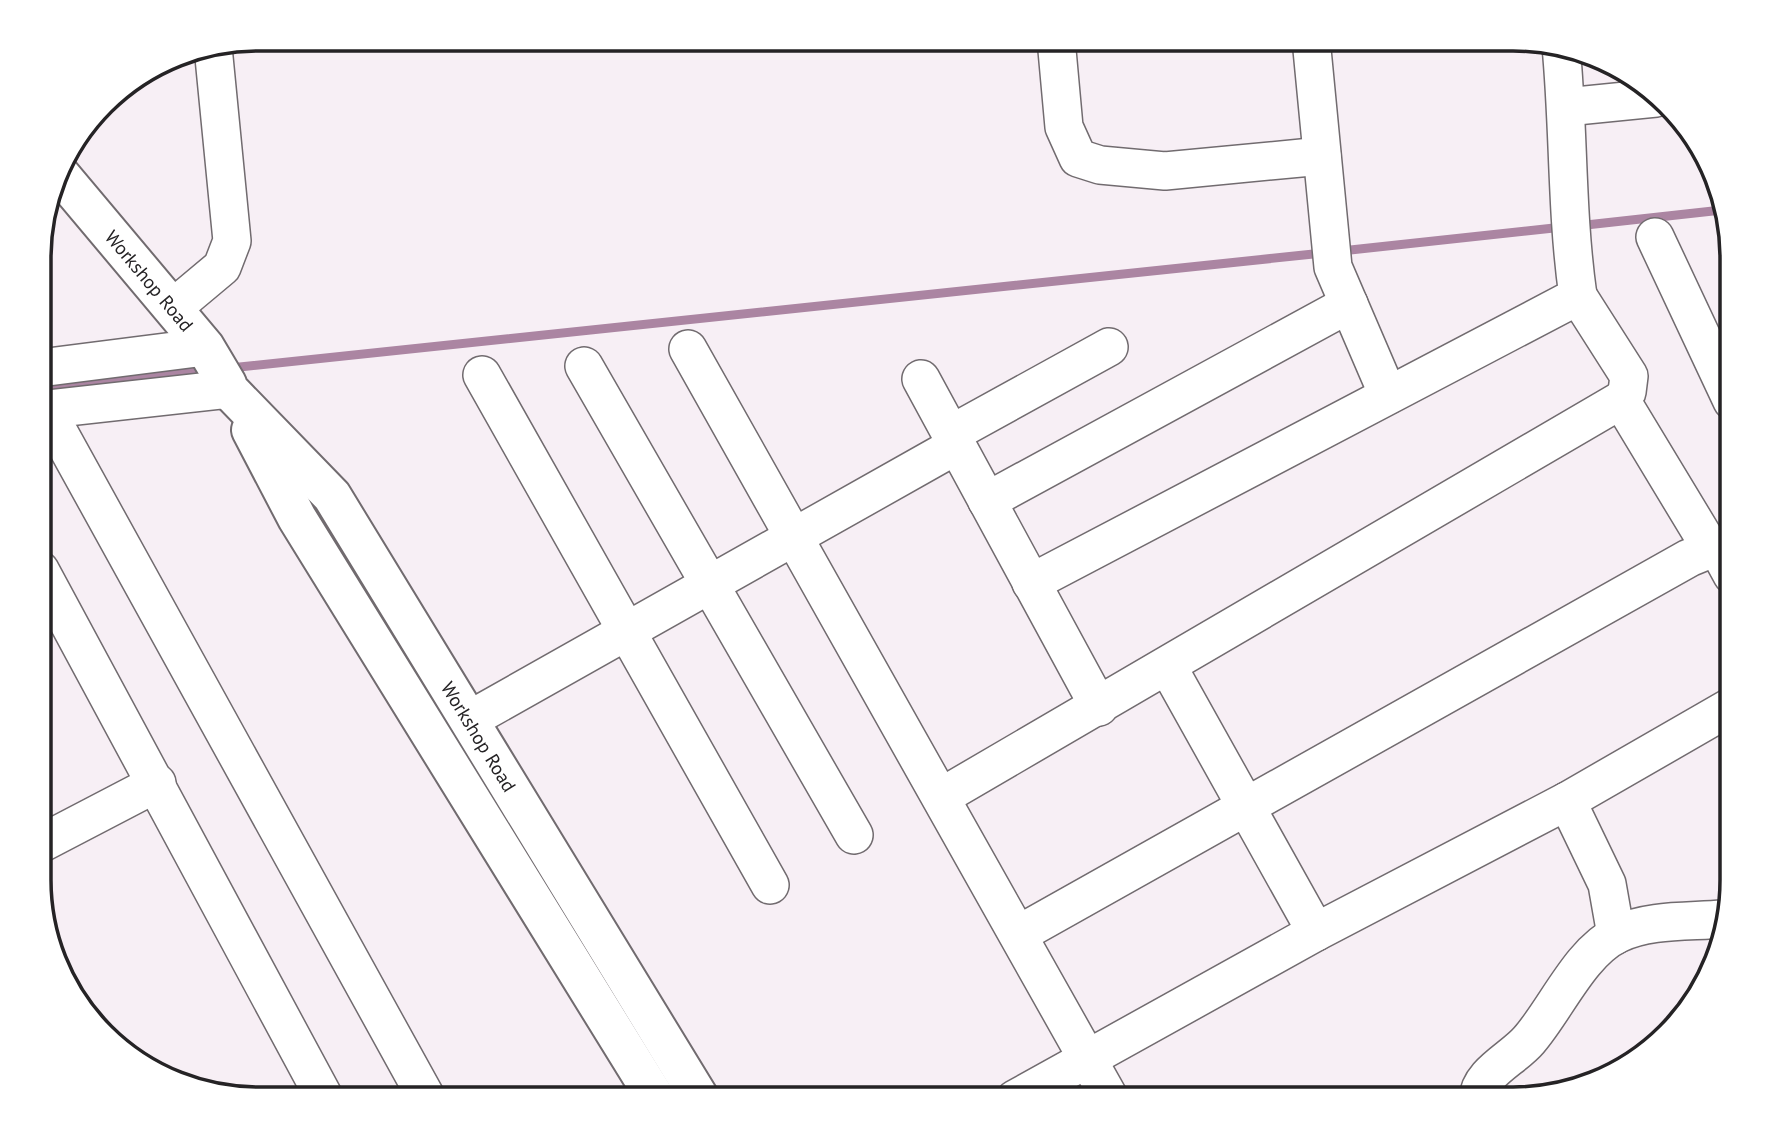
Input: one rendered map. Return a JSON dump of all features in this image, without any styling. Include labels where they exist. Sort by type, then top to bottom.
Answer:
[{"type":"main road","name":"Workshop Road","points":[[66,181],[173,308],[221,374],[332,496],[693,1087]]},
{"type":"main road","name":"Workshop Road","points":[[221,374],[297,518],[649,1087]]},
{"type":"street","points":[[1057,51],[1063,127],[1078,158],[1100,165],[1165,171],[1322,156]]},
{"type":"street","points":[[1312,51],[1332,255],[1349,304],[1388,396]]},
{"type":"street","points":[[173,308],[222,267],[232,241],[214,56]]},
{"type":"street","points":[[941,797],[1168,667],[1621,400],[1629,376],[1578,296],[1570,231],[1566,107],[1561,57]]},
{"type":"street","points":[[1566,107],[1645,99]]},
{"type":"street","points":[[1655,237],[1720,375]]},
{"type":"street","points":[[1031,583],[1578,296]]},
{"type":"street","points":[[987,501],[1349,304]]},
{"type":"street","points":[[469,720],[794,537],[1109,346]]},
{"type":"street","points":[[688,349],[1103,1087]]},
{"type":"street","points":[[584,366],[854,835]]},
{"type":"street","points":[[51,368],[221,374]]},
{"type":"street","points":[[51,407],[221,374]]},
{"type":"street","points":[[482,375],[770,885]]},
{"type":"street","points":[[921,379],[1098,707]]},
{"type":"street","points":[[1621,400],[1720,560]]},
{"type":"street","points":[[51,423],[420,1087]]},
{"type":"street","points":[[1019,934],[1676,565],[1720,562]]},
{"type":"street","points":[[51,598],[157,783],[318,1087]]},
{"type":"street","points":[[1168,667],[1316,932]]},
{"type":"street","points":[[1037,1087],[1316,932],[1567,801],[1720,713]]},
{"type":"street","points":[[51,838],[157,783]]},
{"type":"street","points":[[1567,801],[1607,884],[1616,935]]},
{"type":"street","points":[[1482,1087],[1485,1079],[1528,1042],[1581,967],[1616,935],[1641,925],[1716,920]]},
{"type":"waterway","points":[[1577,226],[1714,211]]},
{"type":"waterway","points":[[1341,251],[1563,227]]},
{"type":"waterway","points":[[230,368],[1323,253]]},
{"type":"waterway","points":[[51,388],[206,370]]}]
